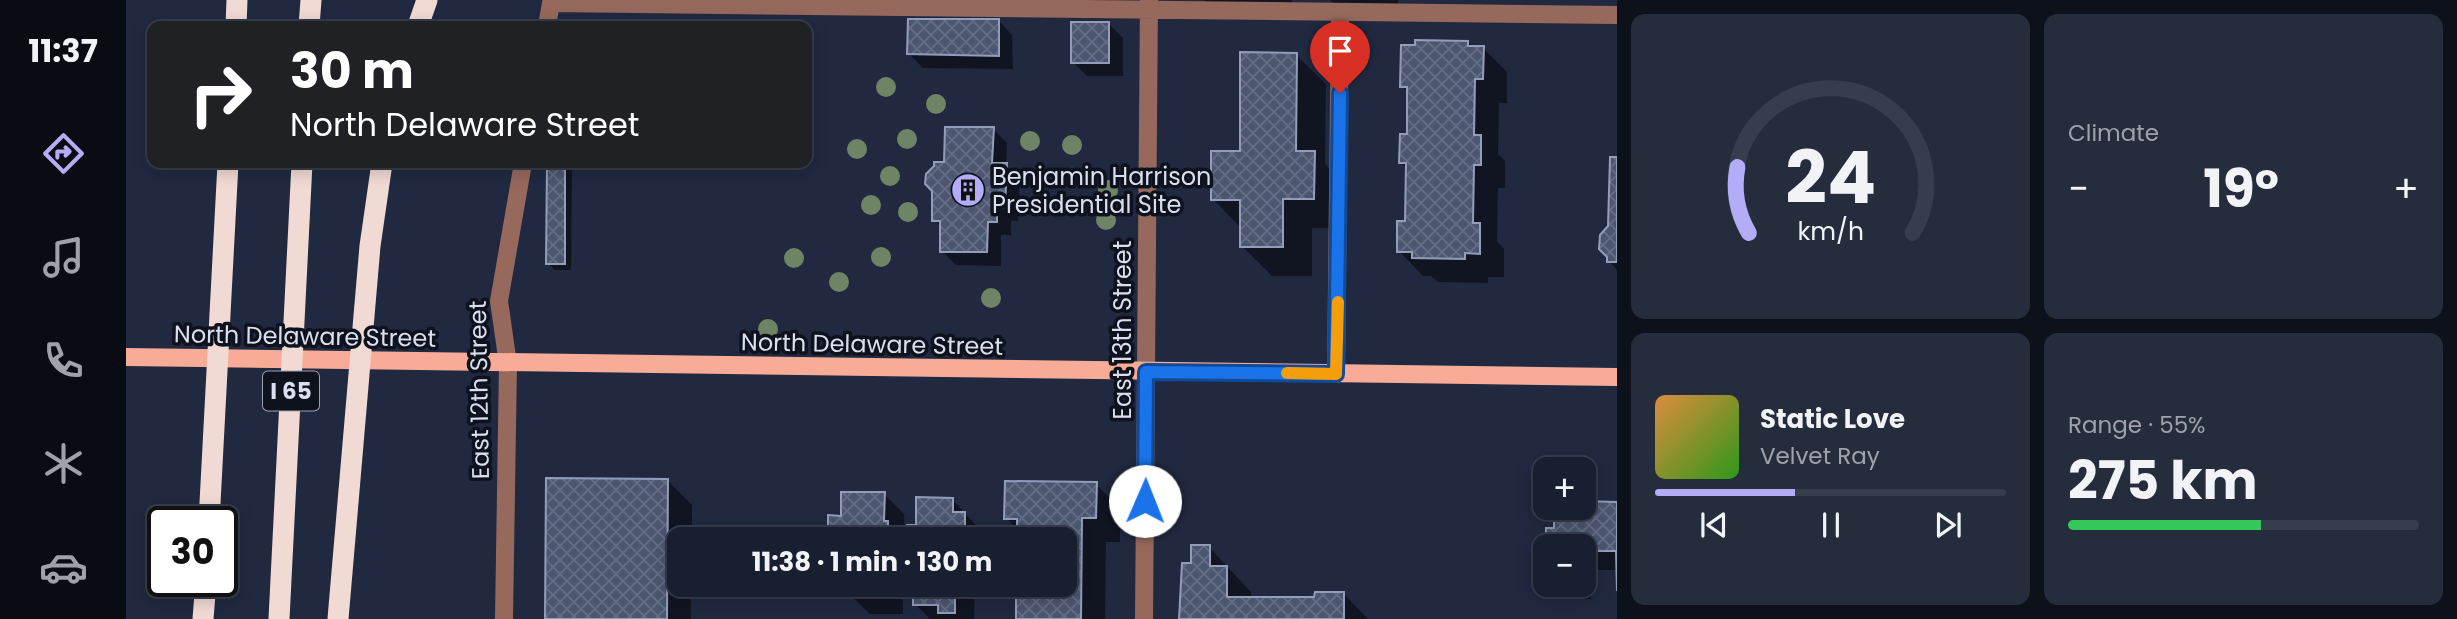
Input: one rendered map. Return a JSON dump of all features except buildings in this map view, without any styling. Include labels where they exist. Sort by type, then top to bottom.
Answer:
[{"type":"highway","points":[[236,21],[237,0]]},
{"type":"highway","points":[[309,21],[311,0]]},
{"type":"highway","points":[[420,21],[427,0]]},
{"type":"highway","points":[[210,506],[228,168]]},
{"type":"highway","name":"I 65","points":[[279,619],[302,168]]},
{"type":"highway","points":[[338,619],[370,246],[381,168]]},
{"type":"highway","points":[[203,619],[204,597]]},
{"type":"main road","name":"North Delaware Street","points":[[126,357],[1617,377]]},
{"type":"street","points":[[548,21],[551,3],[1149,5],[1340,12],[1617,15]]},
{"type":"street","name":"East 13th Street","points":[[1144,619],[1149,5]]},
{"type":"street","points":[[1336,374],[1340,12]]},
{"type":"street","name":"East 12th Street","points":[[504,619],[508,364],[499,301],[522,168]]},
{"type":"slow traffic","points":[[1287,373],[1336,374],[1338,302]]},
{"type":"place","name":"Benjamin Harrison Presidential Site","points":[[968,190]]},
{"type":"route","points":[[1145,501],[1146,372],[1336,374],[1340,93]]}]
